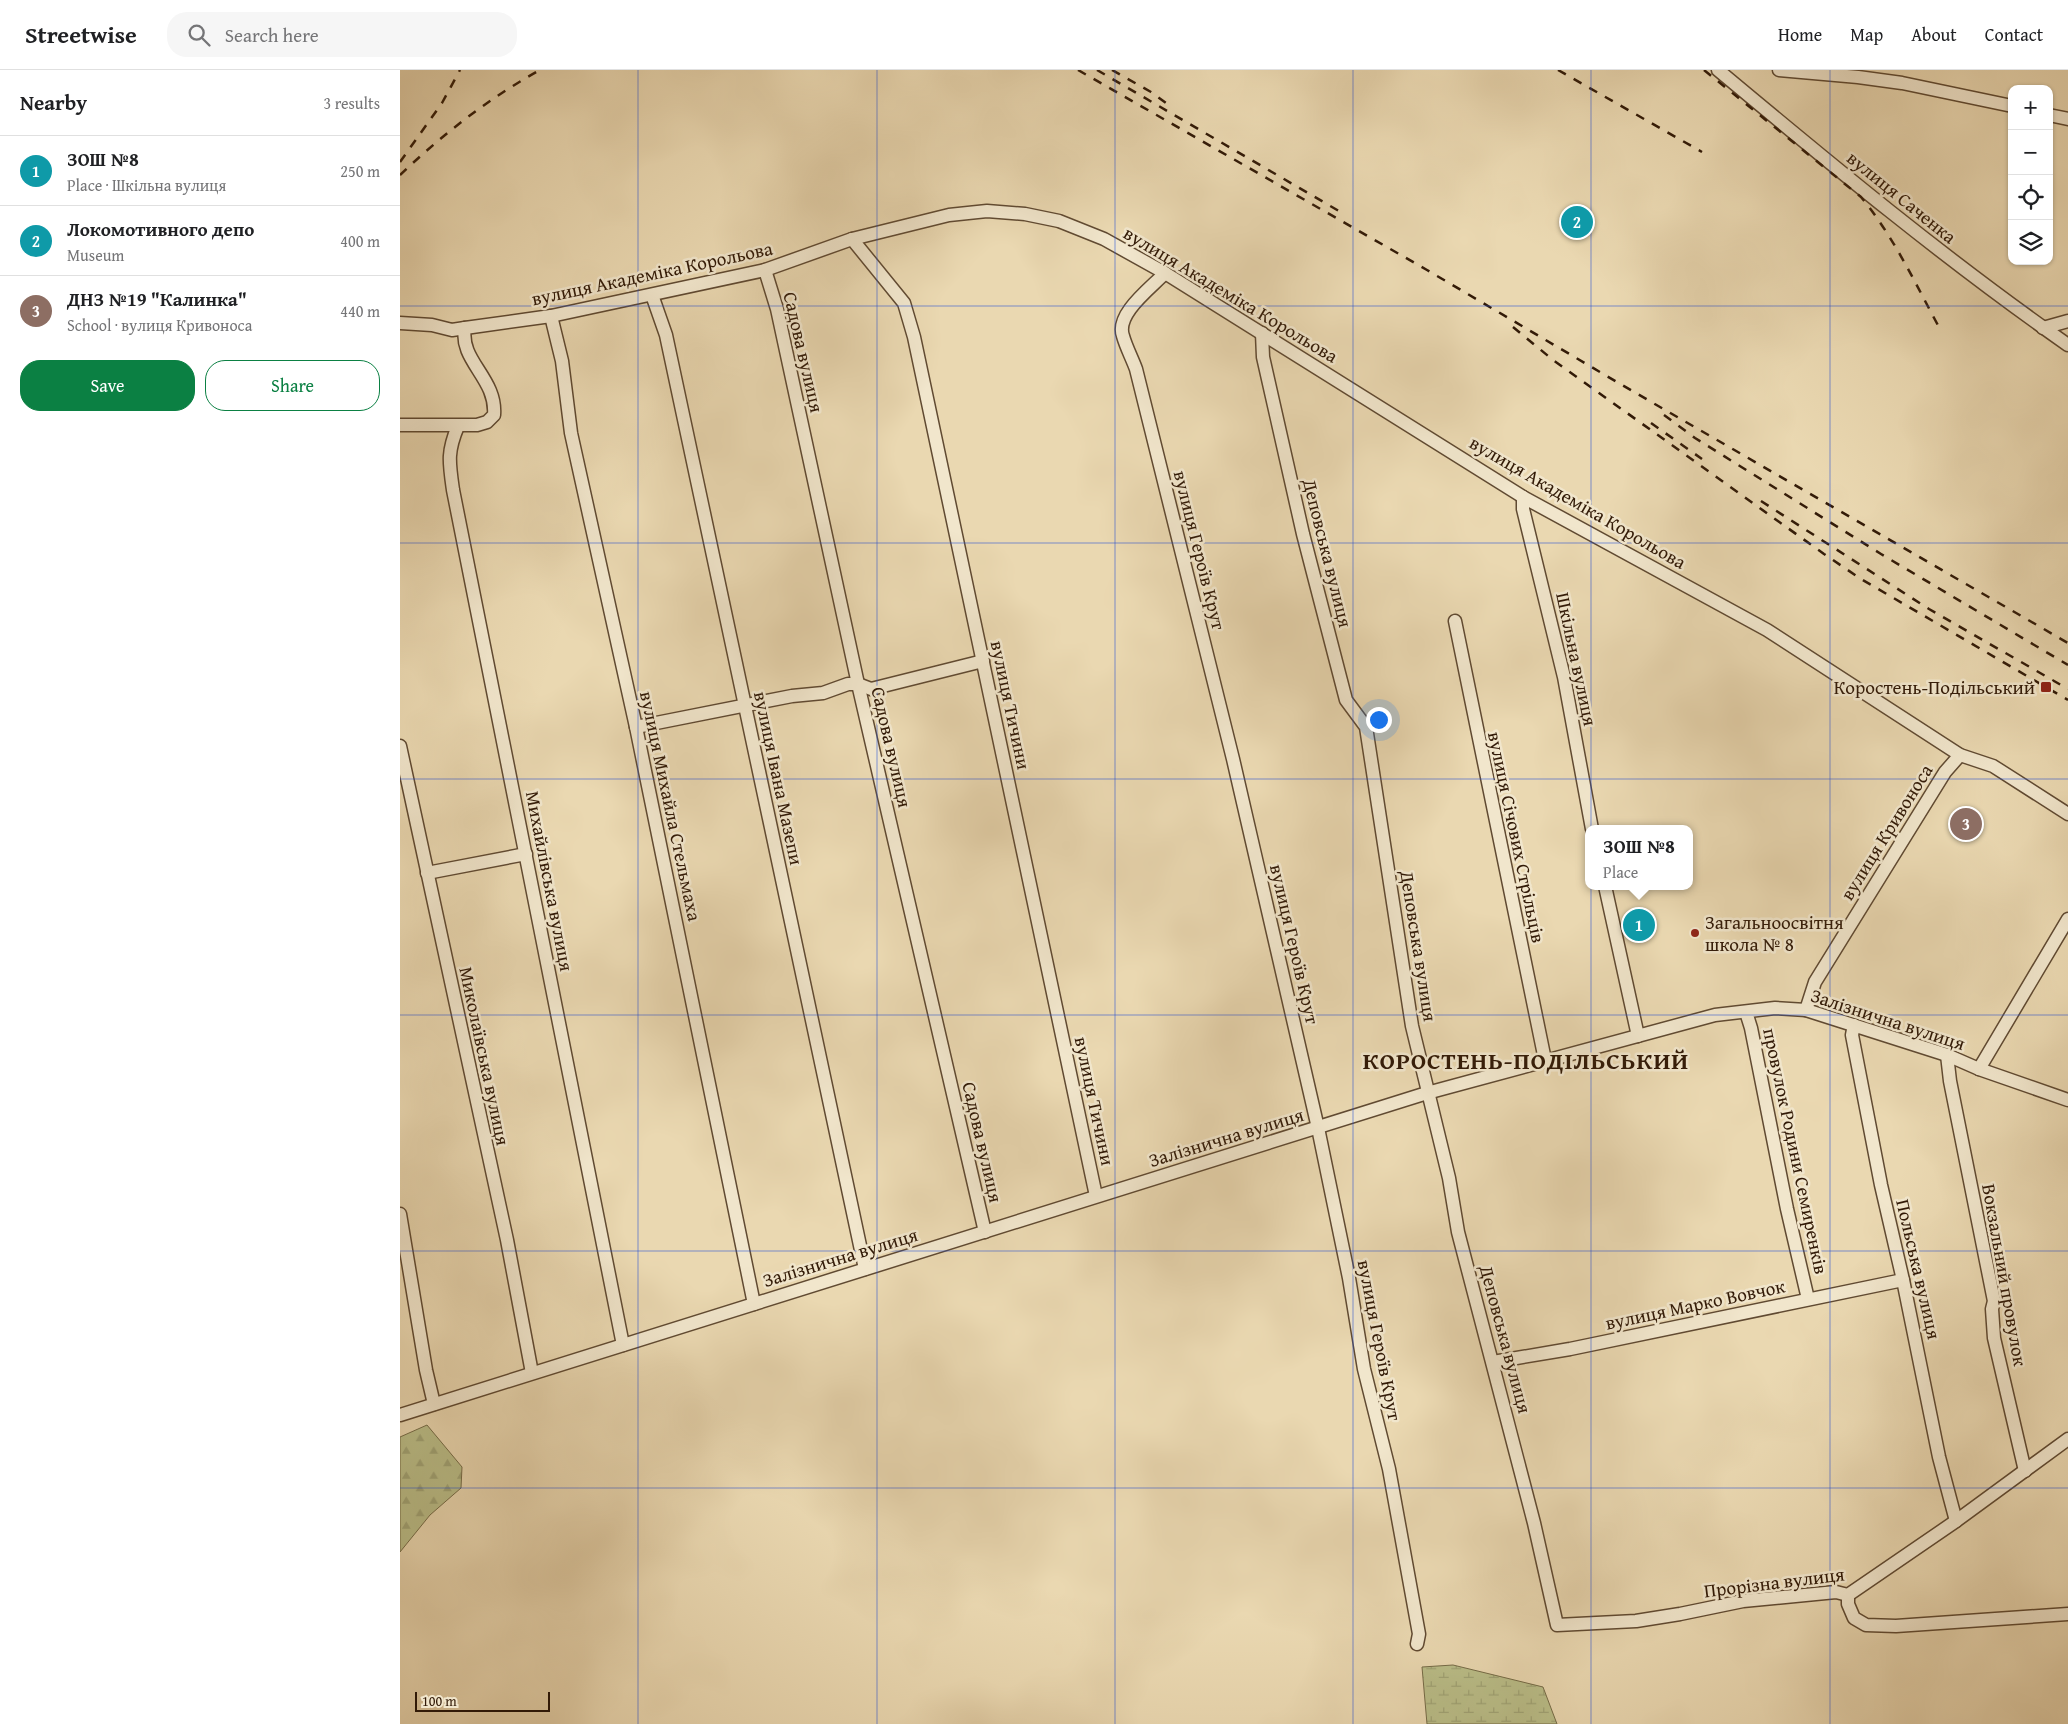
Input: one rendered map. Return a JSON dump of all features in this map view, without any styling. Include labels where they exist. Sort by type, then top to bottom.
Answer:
[{"type":"street","name":"вулиця Саченка","points":[[1718,70],[1908,227],[1982,284],[2068,345]]},
{"type":"street","points":[[1780,70],[1866,78],[2008,105]]},
{"type":"street","points":[[2053,116],[2068,119]]},
{"type":"street","name":"вулиця Академіка Корольова","points":[[400,323],[432,325],[452,330],[551,316],[765,270],[852,239],[949,215],[987,211],[1025,214],[1060,221],[1104,240],[1165,273],[1523,497],[1767,630],[1960,755],[1993,766],[2068,814]]},
{"type":"street","name":"вулиця Тичини","points":[[852,239],[904,303],[914,337],[1096,1196]]},
{"type":"street","name":"Садова вулиця","points":[[765,270],[777,309],[858,684],[985,1232]]},
{"type":"street","name":"вулиця Героїв Крут","points":[[1165,273],[1127,312],[1122,322],[1122,334],[1139,378],[1230,749],[1318,1128],[1349,1278],[1364,1369],[1389,1468],[1419,1634],[1417,1644]]},
{"type":"street","name":"вулиця Івана Мазепи","points":[[652,295],[666,336],[802,984],[865,1269]]},
{"type":"street","name":"вулиця Михайла Стельмаха","points":[[551,316],[562,361],[571,433],[636,727],[754,1304]]},
{"type":"street","points":[[2043,328],[2068,321]]},
{"type":"street","points":[[400,425],[477,425],[487,422],[494,415],[495,403],[491,390],[465,343],[465,328]]},
{"type":"street","name":"Деповська вулиця","points":[[1262,333],[1265,366],[1303,534],[1346,700],[1366,727],[1412,1026],[1449,1178],[1458,1232],[1534,1523],[1557,1625]]},
{"type":"street","name":"Михайлівська вулиця","points":[[458,426],[450,444],[453,490],[623,1344]]},
{"type":"street","name":"Шкільна вулиця","points":[[1523,497],[1523,509],[1564,677],[1591,825]]},
{"type":"street","name":"вулиця Січових Стрільців","points":[[1455,621],[1545,1060]]},
{"type":"street","points":[[636,727],[792,696],[823,692],[848,684],[858,684],[871,689],[983,661]]},
{"type":"street","name":"Миколаївська вулиця","points":[[400,746],[507,1240],[532,1373]]},
{"type":"street","name":"вулиця Кривоноса","points":[[1806,1010],[1815,982],[1945,772],[1960,755]]},
{"type":"street","points":[[428,873],[526,854]]},
{"type":"street","points":[[1606,890],[1638,1036]]},
{"type":"street","points":[[1979,1069],[2068,919]]},
{"type":"street","name":"Залізнична вулиця","points":[[400,1415],[1427,1093],[1715,1015],[1776,1008],[1806,1010],[1947,1055],[1979,1069],[2068,1100]]},
{"type":"street","name":"провулок Родини Семиренків","points":[[1746,1012],[1751,1028],[1787,1209],[1808,1299]]},
{"type":"street","name":"Польська вулиця","points":[[1854,1025],[1852,1035],[1875,1157],[1940,1457],[1956,1520]]},
{"type":"street","name":"Вокзальний провулок","points":[[1947,1055],[1950,1081],[1994,1301],[1992,1309],[1994,1338],[2025,1471]]},
{"type":"street","points":[[400,1214],[426,1370],[434,1404]]},
{"type":"street","name":"вулиця Марко Вовчок","points":[[1493,1362],[1580,1347],[1903,1280]]},
{"type":"street","name":"Прорізна вулиця","points":[[1557,1625],[1636,1620],[1743,1602],[1836,1592],[1848,1595],[2025,1471],[2068,1438]]},
{"type":"street","points":[[1848,1595],[1848,1604],[1854,1618],[1866,1625],[1896,1626],[2068,1614]]},
{"type":"green space","points":[[427,1425],[462,1467],[461,1488],[430,1515],[400,1552],[400,1437]]},
{"type":"green space","points":[[1453,1665],[1543,1687],[1557,1724],[1427,1724],[1422,1667]]},
{"type":"railway","points":[[400,162],[442,103],[460,70]]},
{"type":"railway","points":[[400,175],[432,146],[484,105],[540,70]]},
{"type":"railway","points":[[1078,70],[1427,270],[2068,643]]},
{"type":"railway","points":[[1097,70],[1344,214]]},
{"type":"railway","points":[[1112,70],[1151,92],[1166,103]]},
{"type":"railway","points":[[1558,70],[1702,152]]},
{"type":"railway","points":[[1704,70],[1861,197],[1894,244],[1940,329]]},
{"type":"railway","points":[[1513,327],[1553,360],[1861,579],[2068,700]]},
{"type":"railway","points":[[1664,415],[1695,438],[1881,554],[2068,665]]},
{"type":"railway","points":[[1651,423],[1702,459]]},
{"type":"railway","points":[[1761,501],[1929,609],[2068,689]]},
{"type":"place","name":"Локомотивного депо","points":[[1577,222]]},
{"type":"place","name":"Коростень-Подільський","points":[[2046,687]]},
{"type":"place","name":"ДНЗ №19 \"Калинка\"","points":[[1966,824]]},
{"type":"place","name":"ЗОШ №8","points":[[1639,925]]},
{"type":"place","name":"Загальноосвітня школа № 8","points":[[1695,933]]},
{"type":"district","name":"КОРОСТЕНЬ-ПОДІЛЬСЬКИЙ","points":[[1526,1060]]}]
